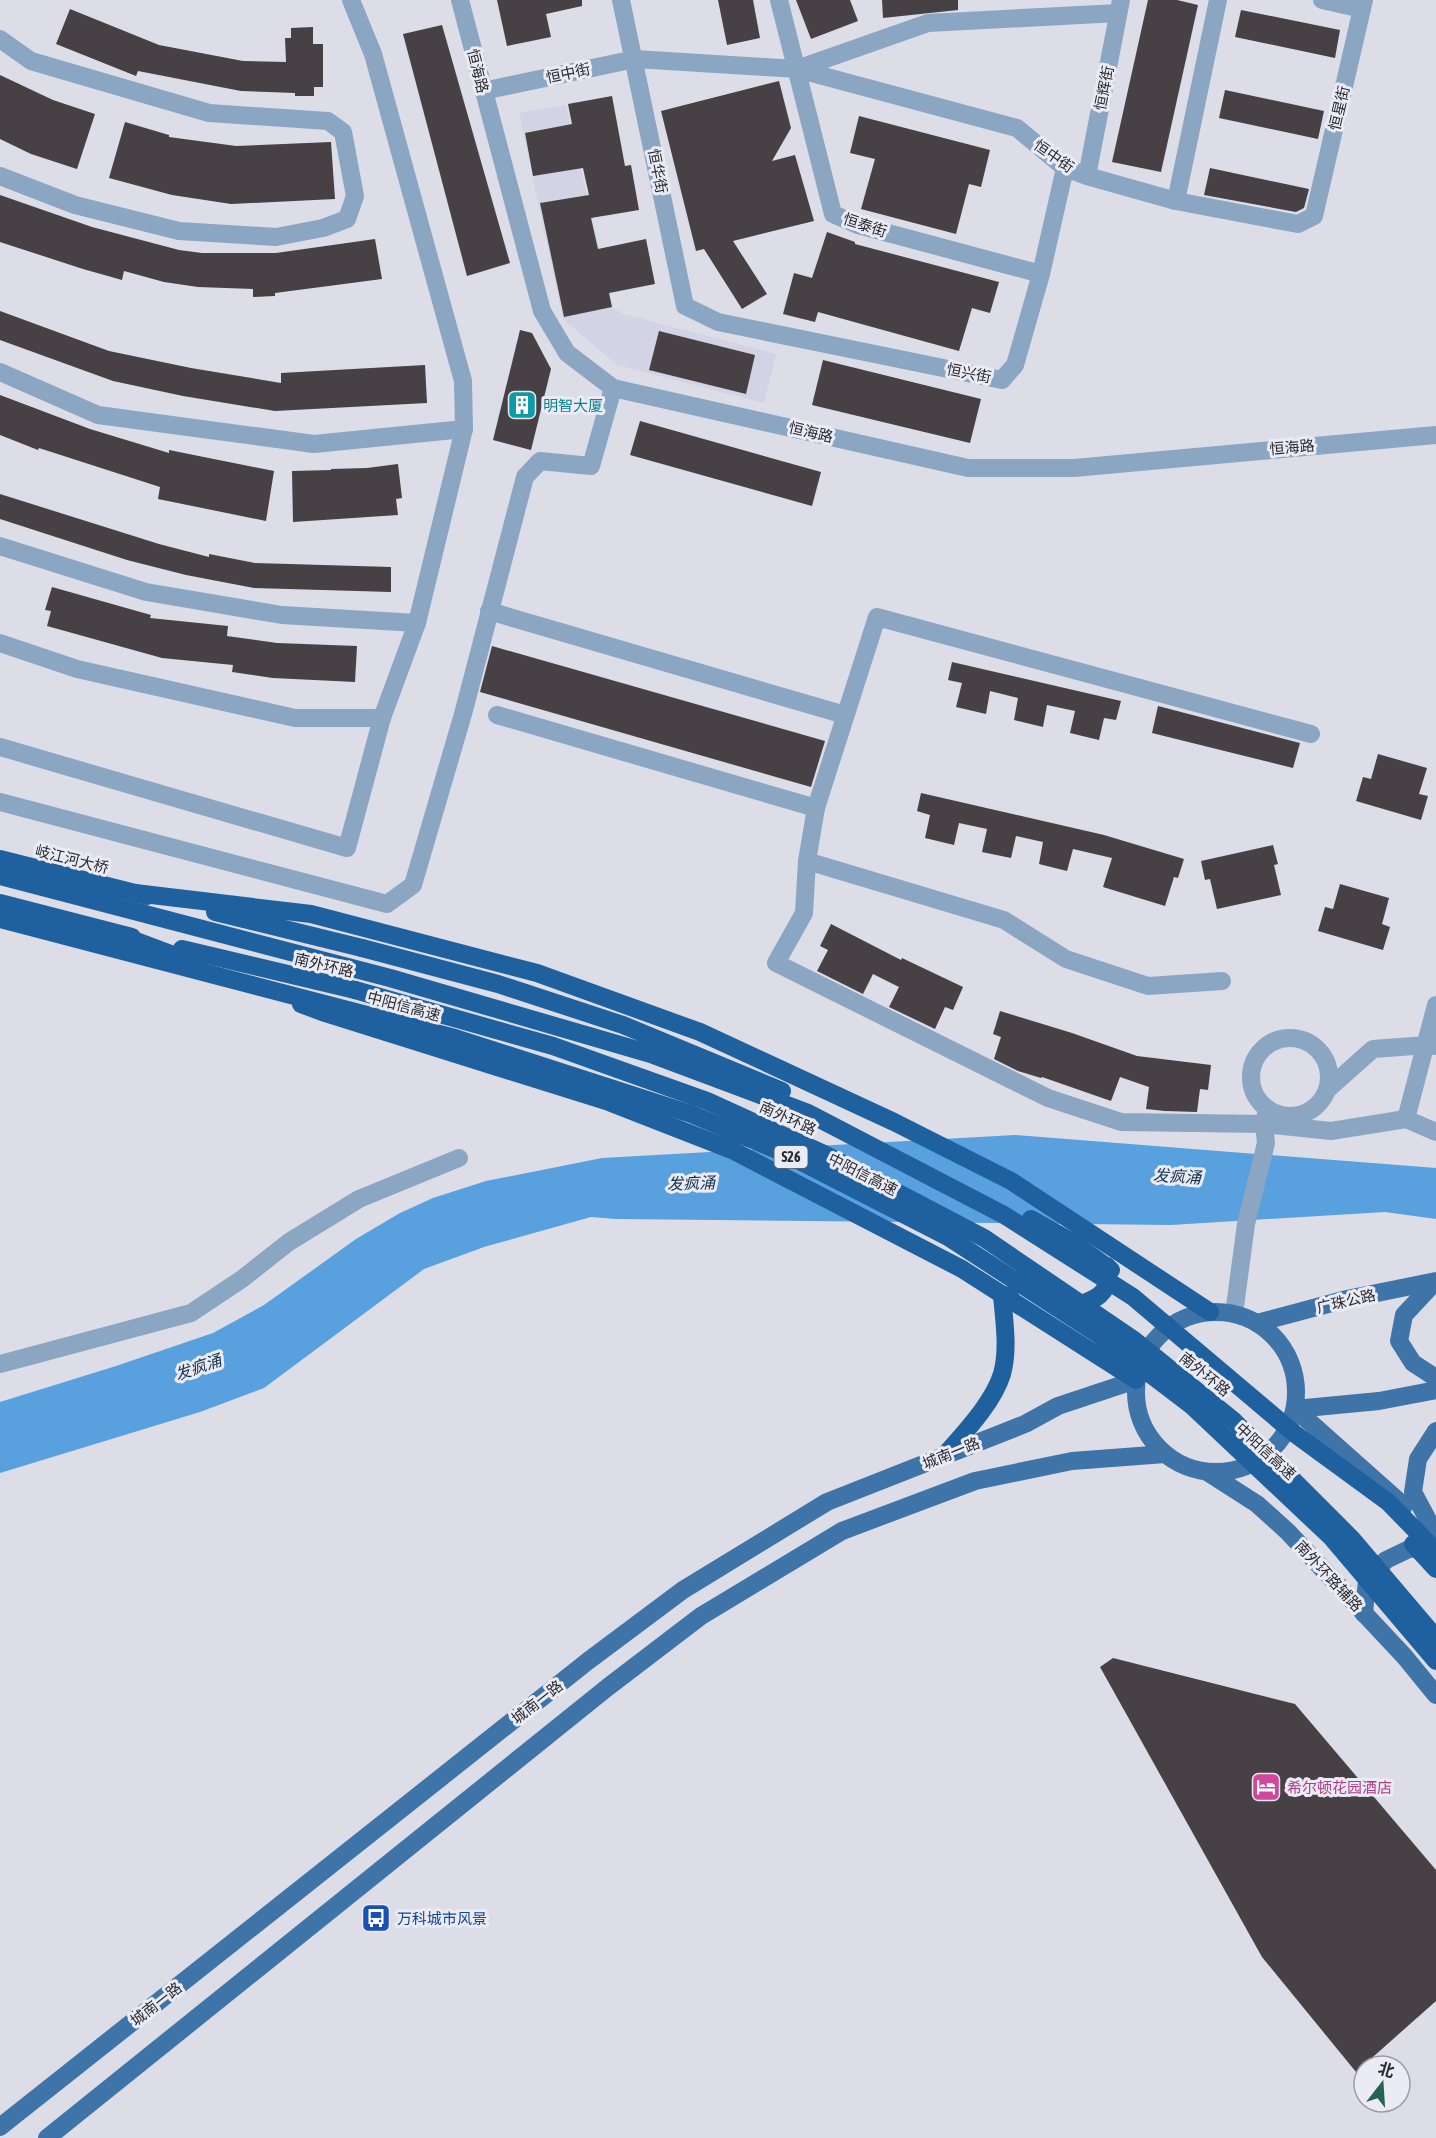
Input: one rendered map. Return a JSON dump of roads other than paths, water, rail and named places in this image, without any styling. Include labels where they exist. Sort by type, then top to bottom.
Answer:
[{"type":"highway","name":"岐江河大桥","points":[[0,859],[135,893]]},
{"type":"highway","name":"中阳信高速","points":[[0,876],[390,978],[651,1054],[808,1113],[1004,1215],[1133,1297],[1227,1374],[1295,1434],[1388,1502],[1436,1551]]},
{"type":"highway","name":"南外环路","points":[[135,893],[362,948],[498,984],[611,1021],[737,1071],[858,1124],[1074,1243],[1198,1335],[1333,1456],[1436,1569]]},
{"type":"highway","points":[[135,893],[311,914],[537,973],[700,1032],[930,1140],[1011,1181],[1210,1312]]},
{"type":"highway","points":[[0,903],[120,934],[325,1013],[609,1102],[732,1149],[962,1269],[1136,1380]]},
{"type":"highway","name":"中阳信高速","points":[[0,919],[455,1038],[691,1114],[784,1153],[948,1237],[1100,1335],[1191,1405],[1331,1537],[1436,1661]]},
{"type":"highway","name":"南外环路","points":[[120,934],[355,990],[553,1046],[707,1101],[824,1154],[984,1238],[1134,1340],[1234,1421],[1352,1539],[1436,1638]]},
{"type":"highway","points":[[1002,1295],[1067,1308],[1093,1301],[1102,1294],[1109,1276],[1104,1252],[1095,1237]]},
{"type":"highway","points":[[945,1455],[982,1413],[1002,1375],[1005,1339],[1002,1295]]},
{"type":"main road","points":[[1435,1281],[1404,1315],[1399,1341],[1413,1363],[1436,1378]]},
{"type":"main road","name":"广珠公路","points":[[1257,1323],[1347,1299],[1435,1281]]},
{"type":"main road","points":[[1210,1312],[1234,1314],[1257,1323],[1276,1339],[1290,1360],[1296,1384],[1295,1409],[1287,1431],[1272,1450],[1253,1464],[1231,1471],[1207,1472],[1185,1466],[1164,1454],[1147,1433],[1137,1407],[1136,1380],[1145,1354],[1161,1333],[1184,1319],[1210,1312]]},
{"type":"main road","name":"城南一路","points":[[0,2127],[588,1661],[673,1597],[827,1502],[1026,1424],[1058,1406],[1136,1380]]},
{"type":"main road","points":[[1295,1409],[1379,1401],[1436,1390]]},
{"type":"main road","points":[[1295,1409],[1402,1504],[1436,1539]]},
{"type":"main road","points":[[1436,1431],[1418,1459],[1413,1492],[1436,1535]]},
{"type":"main road","points":[[47,2138],[608,1687],[701,1616],[842,1531],[975,1481],[1072,1461],[1164,1454]]},
{"type":"main road","name":"南外环路辅路","points":[[1207,1472],[1257,1504],[1288,1532],[1405,1657],[1436,1695]]},
{"type":"main road","points":[[827,1502],[839,1516],[842,1531]]},
{"type":"main road","points":[[1364,1614],[1367,1580],[1386,1560],[1409,1549],[1436,1546]]},
{"type":"street","points":[[0,747],[347,848],[382,718],[417,623],[464,429],[463,381],[373,54],[351,0]]},
{"type":"street","name":"恒海路","points":[[460,0],[542,311],[567,354],[613,388],[968,468],[1074,468],[1436,435]]},
{"type":"street","name":"恒华街","points":[[621,0],[685,306],[718,322]]},
{"type":"street","name":"恒泰街","points":[[779,0],[833,214],[858,225],[1041,273]]},
{"type":"street","points":[[1176,201],[1218,0]]},
{"type":"street","points":[[1322,0],[1363,4]]},
{"type":"street","name":"恒星街","points":[[1314,216],[1363,4]]},
{"type":"street","name":"恒中街","points":[[797,69],[928,23],[1120,7]]},
{"type":"street","name":"恒辉街","points":[[1088,176],[1120,7]]},
{"type":"street","points":[[0,39],[31,61],[209,113],[328,121],[343,132],[356,196],[347,219],[323,228],[265,237],[179,231],[75,206],[0,176]]},
{"type":"street","name":"恒中街","points":[[483,91],[635,59],[797,69],[1017,128],[1065,168],[1088,176],[1176,201],[1298,224],[1314,216]]},
{"type":"street","name":"恒兴街","points":[[718,322],[1002,380],[1014,365],[1041,273],[1065,168]]},
{"type":"street","points":[[0,372],[99,415],[314,444],[464,429]]},
{"type":"street","points":[[0,802],[387,904],[413,885],[463,714],[525,477],[540,462],[591,466],[613,388]]},
{"type":"street","points":[[0,546],[146,592],[282,615],[417,623]]},
{"type":"street","points":[[489,611],[845,715]]},
{"type":"street","points":[[1311,734],[876,617],[816,808],[807,861],[804,913],[776,963],[1048,1098],[1121,1122],[1266,1116],[1331,1131],[1406,1119],[1436,1132]]},
{"type":"street","points":[[0,643],[77,669],[295,718],[382,718]]},
{"type":"street","points":[[497,715],[816,808]]},
{"type":"street","points":[[807,861],[1005,920],[1066,959],[1148,986],[1222,981]]},
{"type":"street","points":[[1406,1119],[1431,1045],[1436,1005]]},
{"type":"street","points":[[1234,1314],[1246,1224],[1266,1143],[1266,1116],[1254,1094],[1251,1068],[1260,1052],[1275,1041],[1288,1038],[1300,1039],[1316,1048],[1327,1064],[1330,1076],[1328,1089],[1322,1101],[1299,1116],[1286,1117],[1273,1113],[1266,1116]]},
{"type":"street","points":[[1328,1089],[1373,1049],[1431,1045]]},
{"type":"street","points":[[0,1364],[191,1313],[242,1279],[289,1242],[359,1199],[459,1158]]},
{"type":"water","name":"发疯涌","points":[[1015,1135],[1436,1168],[1436,1219],[1385,1212],[1171,1225],[591,1217],[484,1247],[424,1269],[264,1388],[200,1412],[0,1473],[0,1402],[213,1333],[264,1305],[356,1239],[400,1213],[433,1198],[486,1181],[602,1158]]},
{"type":"place","name":"明智大厦","points":[[522,405]]},
{"type":"place","name":"希尔顿花园酒店","points":[[1266,1787]]},
{"type":"place","name":"万科城市风景","points":[[376,1918]]}]
